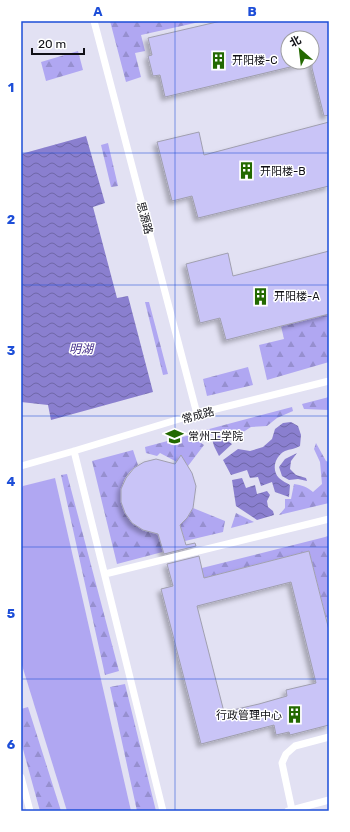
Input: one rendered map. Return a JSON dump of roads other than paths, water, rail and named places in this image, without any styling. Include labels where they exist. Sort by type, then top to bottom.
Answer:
[{"type":"lane","name":"思源路","points":[[94,21],[197,414]]},
{"type":"lane","name":"常成路","points":[[21,466],[197,414],[329,381]]},
{"type":"lane","points":[[74,451],[163,811]]},
{"type":"lane","points":[[105,574],[329,519]]},
{"type":"lane","points":[[329,737],[296,746],[286,754],[282,764],[290,810],[329,800]]},
{"type":"lane","points":[[21,777],[30,811]]},
{"type":"water","name":"明湖","points":[[86,136],[105,203],[93,207],[117,298],[128,296],[153,392],[51,420],[48,405],[21,402],[21,154]]},
{"type":"water","points":[[291,422],[298,426],[301,435],[300,446],[282,453],[275,463],[275,471],[279,478],[290,485],[289,497],[275,492],[272,482],[261,486],[258,477],[250,478],[247,470],[231,475],[223,460],[238,449],[250,451],[263,447],[272,439],[275,429],[283,423]]},
{"type":"water","points":[[215,436],[221,436],[232,444],[219,456],[212,439]]},
{"type":"water","points":[[297,453],[291,461],[290,469],[296,475],[306,478],[307,481],[298,479],[289,480],[282,476],[279,467],[285,459]]},
{"type":"water","points":[[242,478],[246,488],[255,485],[257,494],[267,491],[270,495],[267,501],[268,507],[273,511],[274,515],[257,520],[236,506],[232,480]]},
{"type":"place","name":"开阳楼-C","points":[[219,60]]},
{"type":"place","name":"开阳楼-B","points":[[247,171]]},
{"type":"place","name":"开阳楼-A","points":[[261,296]]},
{"type":"place","name":"常州工学院","points":[[175,436]]},
{"type":"place","name":"行政管理中心","points":[[295,715]]}]
